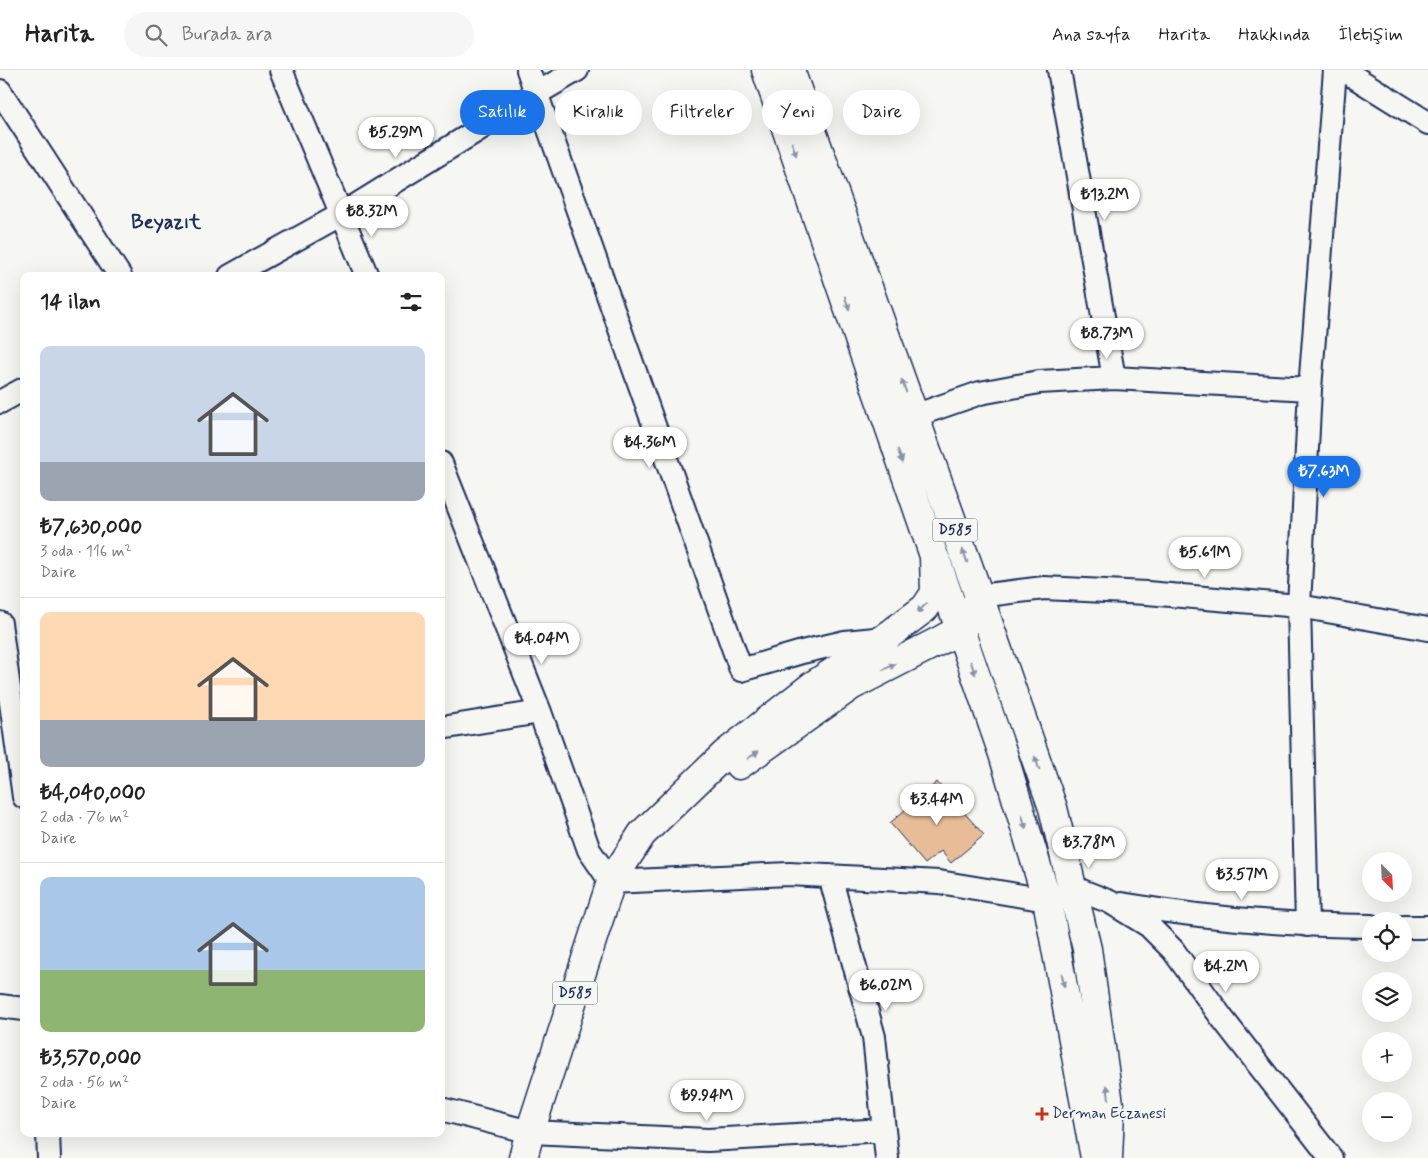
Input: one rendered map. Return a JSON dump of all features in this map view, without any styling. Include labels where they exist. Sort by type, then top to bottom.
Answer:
[{"type":"main road","name":"D585","points":[[523,1158],[611,882],[642,834],[725,754],[812,686],[885,638],[925,608],[935,593],[934,556],[766,70]]},
{"type":"main road","name":"D585","points":[[642,834],[850,686],[940,642],[959,630],[971,618],[979,596],[790,70]]},
{"type":"main road","points":[[934,556],[1004,754],[1048,900],[1095,1158]]},
{"type":"main road","points":[[979,596],[1053,808],[1087,949],[1110,1111],[1108,1158]]},
{"type":"street","points":[[282,70],[365,272]]},
{"type":"street","points":[[528,70],[535,90]]},
{"type":"street","points":[[543,90],[577,70]]},
{"type":"street","points":[[1058,70],[1114,378]]},
{"type":"street","points":[[1307,925],[1299,606],[1310,389],[1335,70]]},
{"type":"street","points":[[1343,70],[1428,123]]},
{"type":"street","points":[[0,91],[117,272]]},
{"type":"street","points":[[545,119],[741,670],[802,652],[845,642],[885,638]]},
{"type":"street","points":[[237,272],[342,214],[470,135]]},
{"type":"street","points":[[914,416],[980,393],[1039,382],[1114,378],[1310,389]]},
{"type":"street","points":[[0,402],[20,391]]},
{"type":"street","points":[[445,473],[540,712],[589,850],[611,882],[789,874],[939,882],[1048,900]]},
{"type":"street","points":[[979,596],[1044,588],[1147,593],[1299,606],[1428,629]]},
{"type":"street","points":[[0,623],[20,768]]},
{"type":"street","points":[[445,727],[540,712]]},
{"type":"street","points":[[830,876],[874,1037],[887,1158]]},
{"type":"street","points":[[1072,887],[1110,902],[1149,926],[1173,950],[1222,1018],[1332,1158]]},
{"type":"street","points":[[1110,902],[1177,914],[1307,925],[1362,926]]},
{"type":"street","points":[[1412,927],[1428,927]]},
{"type":"street","points":[[0,1006],[20,1008]]},
{"type":"street","points":[[445,1110],[530,1132],[708,1140],[884,1130]]},
{"type":"street","points":[[48,1137],[49,1158]]},
{"type":"building","points":[[937,782],[984,835],[951,863],[941,851],[925,864],[890,823]]},
{"type":"place","name":"Derman Eczanesi","points":[[1042,1114]]},
{"type":"district","name":"Beyazıt","points":[[166,222]]}]
